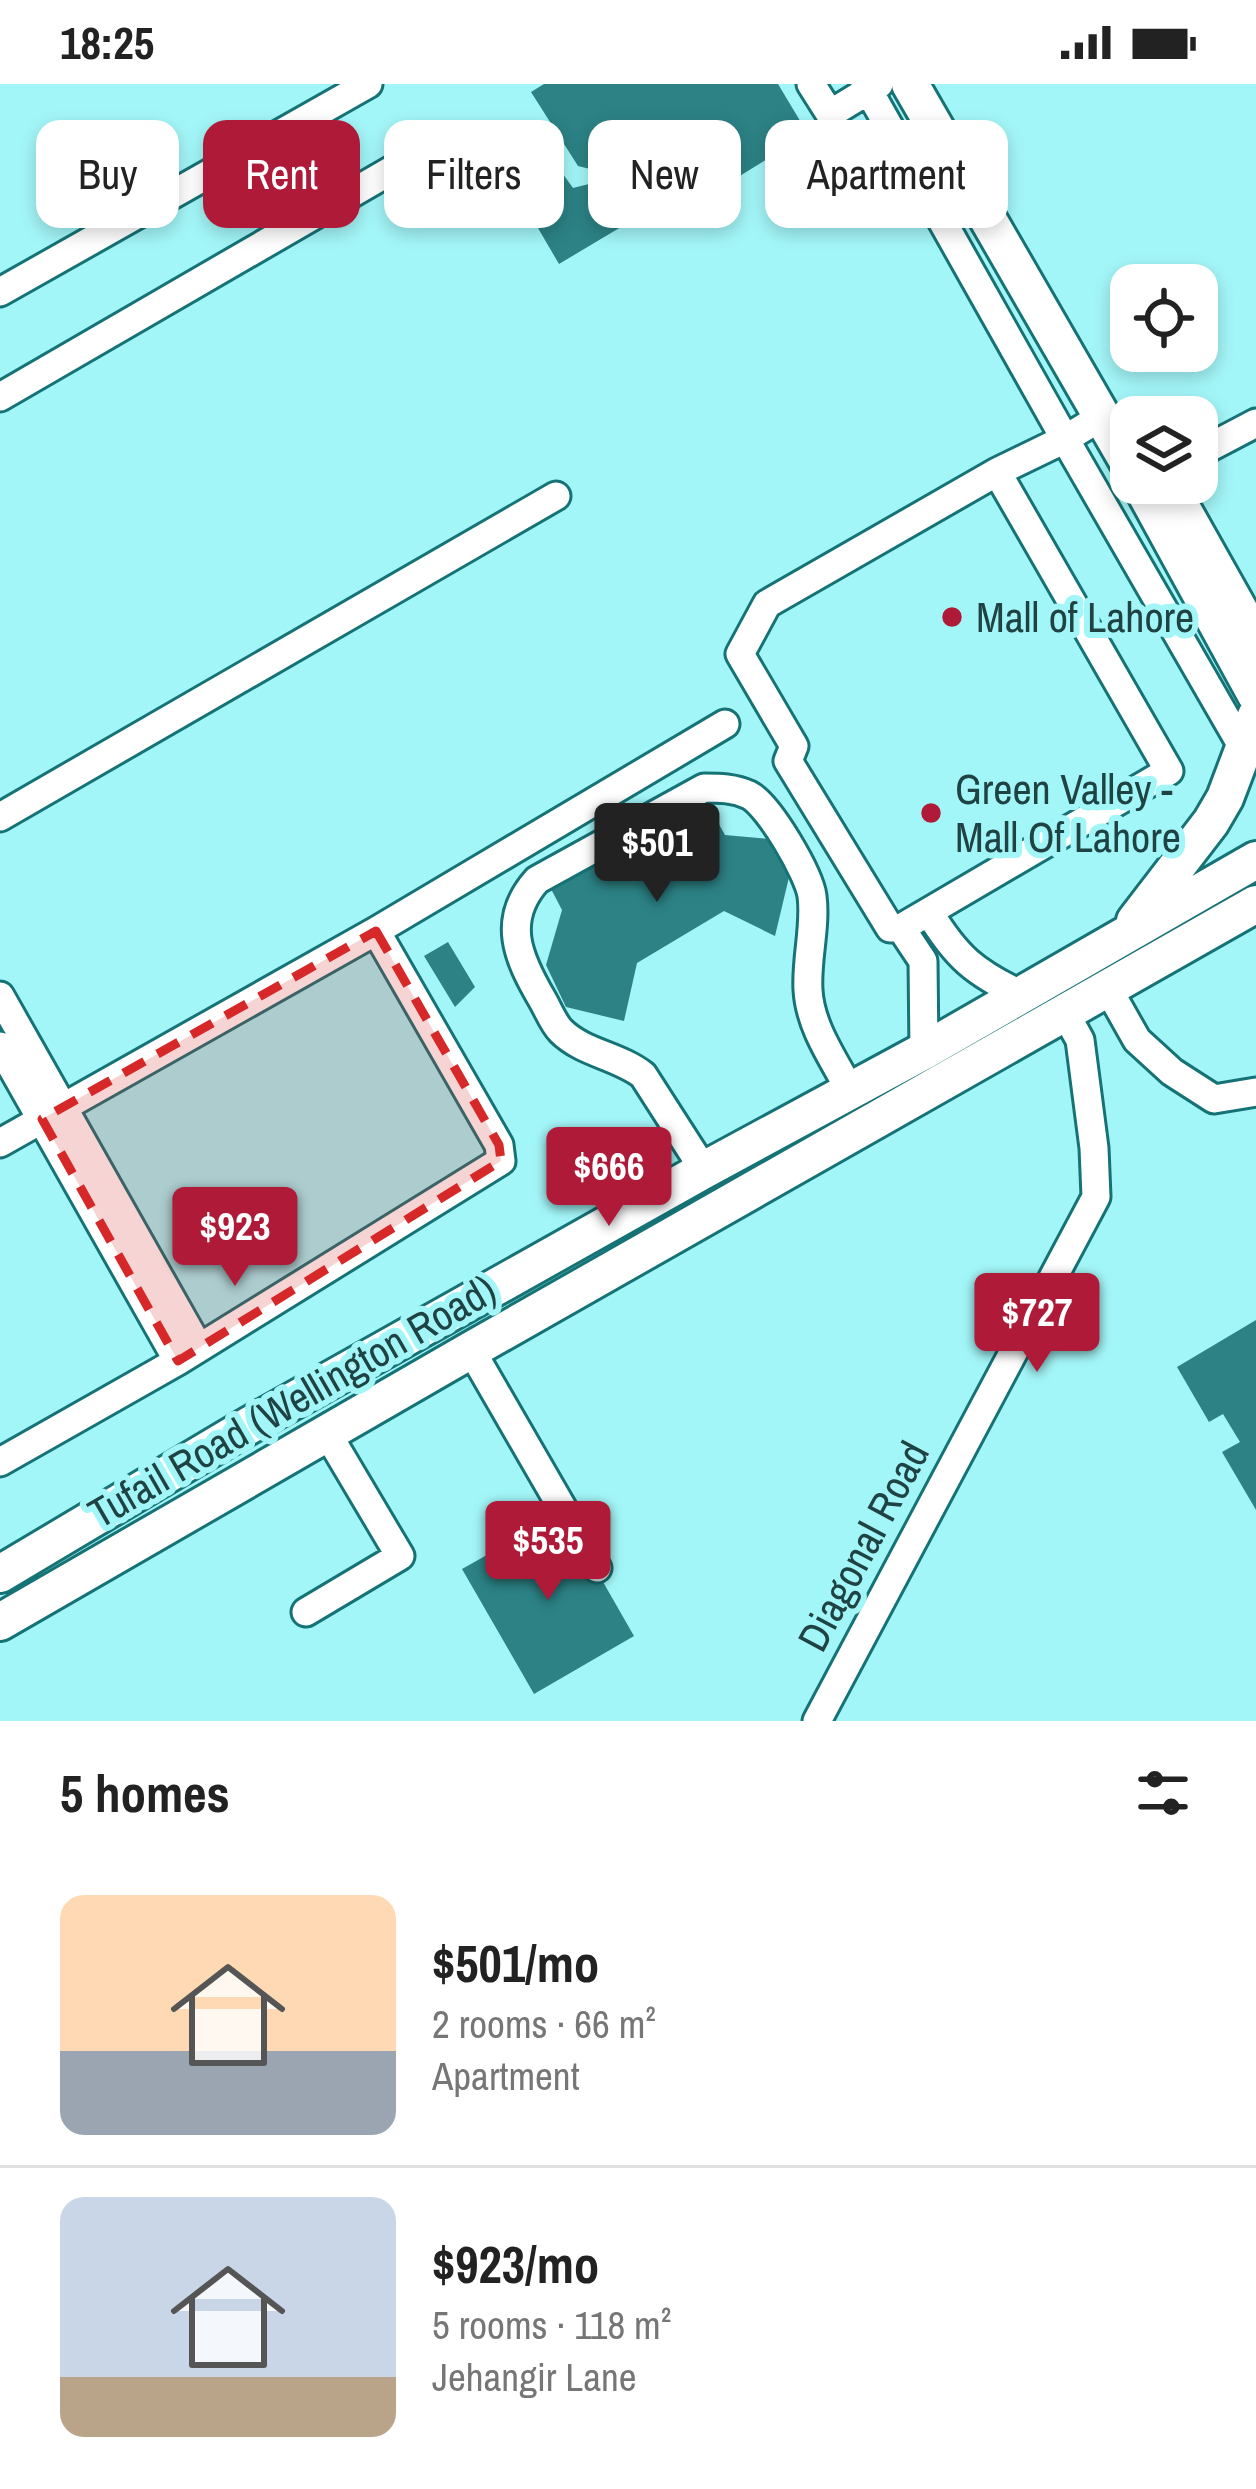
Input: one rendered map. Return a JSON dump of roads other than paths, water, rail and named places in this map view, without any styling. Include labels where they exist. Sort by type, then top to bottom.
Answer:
[{"type":"main road","points":[[910,84],[1110,406]]},
{"type":"main road","points":[[937,84],[1110,404]]},
{"type":"main road","points":[[1152,504],[1256,694]]},
{"type":"main road","points":[[1180,504],[1256,640]]},
{"type":"main road","points":[[1122,938],[1211,822],[1250,734]]},
{"type":"main road","name":"Tufail Road (Wellington Road)","points":[[0,1574],[250,1425],[924,1052],[1256,860]]},
{"type":"main road","name":"Tufail Road (Wellington Road)","points":[[0,1622],[1254,906]]},
{"type":"street","points":[[0,292],[368,84]]},
{"type":"street","points":[[811,84],[830,114],[871,86],[1065,439],[1250,734]]},
{"type":"street","points":[[0,397],[384,175]]},
{"type":"street","points":[[997,472],[1169,771],[901,928],[890,928],[788,761],[794,746],[740,654],[767,604],[997,472],[1110,420]]},
{"type":"street","points":[[1218,443],[1256,423]]},
{"type":"street","points":[[0,817],[556,496]]},
{"type":"street","points":[[0,1143],[376,932],[725,724]]},
{"type":"street","points":[[704,1170],[643,1075],[561,1030],[526,971],[516,926],[520,905],[537,880],[704,788],[727,788],[760,802],[809,881],[813,901],[808,992],[817,1028],[851,1092]]},
{"type":"street","points":[[929,912],[949,944],[972,967],[1022,995]]},
{"type":"street","points":[[901,928],[922,961],[924,1052]]},
{"type":"street","points":[[0,1462],[188,1354],[501,1161],[499,1144],[376,932]]},
{"type":"street","points":[[922,961],[949,944]]},
{"type":"street","points":[[1107,987],[1137,1040],[1172,1072],[1214,1099],[1256,1092]]},
{"type":"street","points":[[0,996],[53,1113],[188,1354]]},
{"type":"street","name":"Diagonal Road","points":[[817,1721],[1096,1197],[1080,1040],[1064,1012]]},
{"type":"street","points":[[0,1046],[53,1113]]},
{"type":"street","points":[[471,1349],[597,1568]]},
{"type":"street","points":[[306,1612],[400,1556],[326,1433]]},
{"type":"place","name":"Mall of Lahore","points":[[952,617]]},
{"type":"place","name":"Green Valley - Mall Of Lahore","points":[[931,813]]}]
